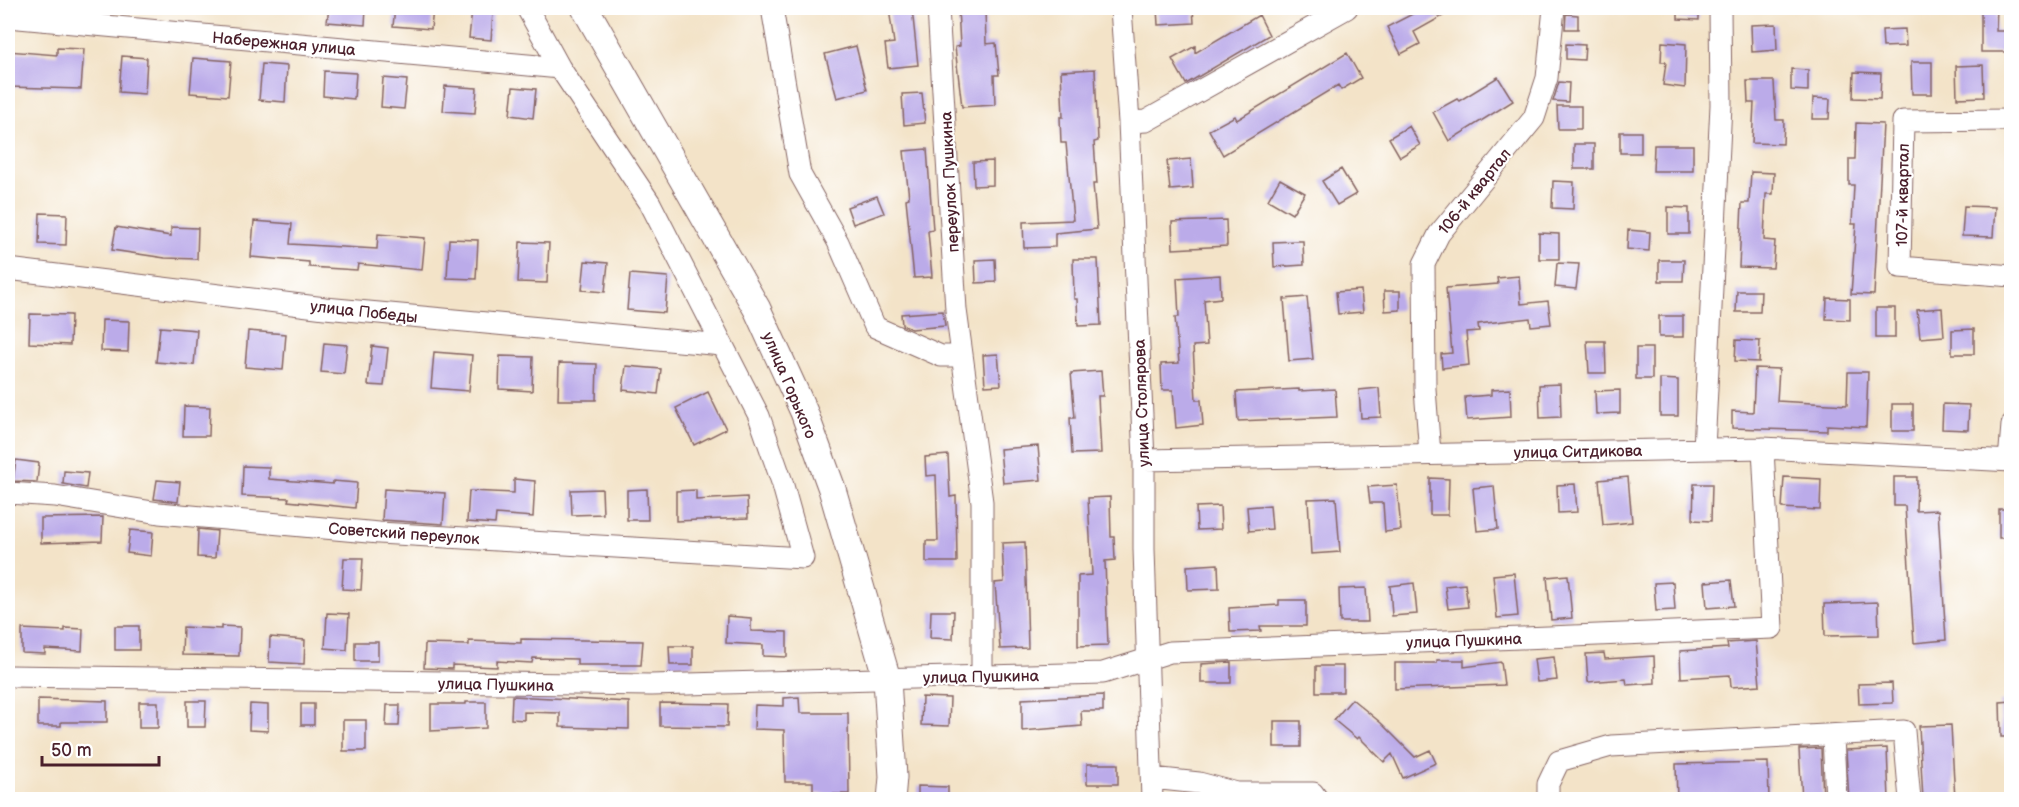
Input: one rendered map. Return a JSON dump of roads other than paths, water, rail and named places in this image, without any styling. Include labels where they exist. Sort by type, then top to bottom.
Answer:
[{"type":"main road","name":"улица Горького","points":[[585,8],[758,309],[804,412],[832,489],[887,679],[891,800]]},
{"type":"street","points":[[527,8],[560,68],[650,203],[722,345]]},
{"type":"street","points":[[772,8],[800,174],[838,242],[875,327],[941,356],[962,356]]},
{"type":"street","name":"переулок Пушкина","points":[[938,8],[956,309],[981,502],[982,675]]},
{"type":"street","name":"улица Столярова","points":[[1121,8],[1129,122],[1144,460],[1144,549],[1152,800]]},
{"type":"street","points":[[1129,122],[1146,121],[1347,8]]},
{"type":"street","name":"106-й квартал","points":[[1430,454],[1425,389],[1424,264],[1439,234],[1534,118],[1547,78],[1554,8]]},
{"type":"street","points":[[1704,449],[1721,105],[1720,8]]},
{"type":"street","name":"Набережная улица","points":[[8,17],[560,68]]},
{"type":"street","name":"107-й квартал","points":[[2012,120],[1903,121],[1900,267],[2012,276]]},
{"type":"street","name":"улица Победы","points":[[8,269],[325,308],[722,345]]},
{"type":"street","name":"Советский переулок","points":[[8,493],[55,496],[168,514],[379,533],[803,558],[782,482],[759,416],[722,345]]},
{"type":"street","points":[[2010,461],[2012,425]]},
{"type":"street","name":"улица Пушкина","points":[[8,676],[651,685],[887,679],[1103,673],[1170,652],[1772,628],[1763,448]]},
{"type":"street","name":"улица Ситдикова","points":[[1144,460],[1763,448],[2010,461]]},
{"type":"street","points":[[1548,800],[1548,784],[1559,761],[1611,746],[1904,731],[1910,800]]},
{"type":"street","points":[[1833,736],[1836,800]]},
{"type":"street","points":[[1152,778],[1199,783],[1237,793],[1313,793],[1318,800]]}]
